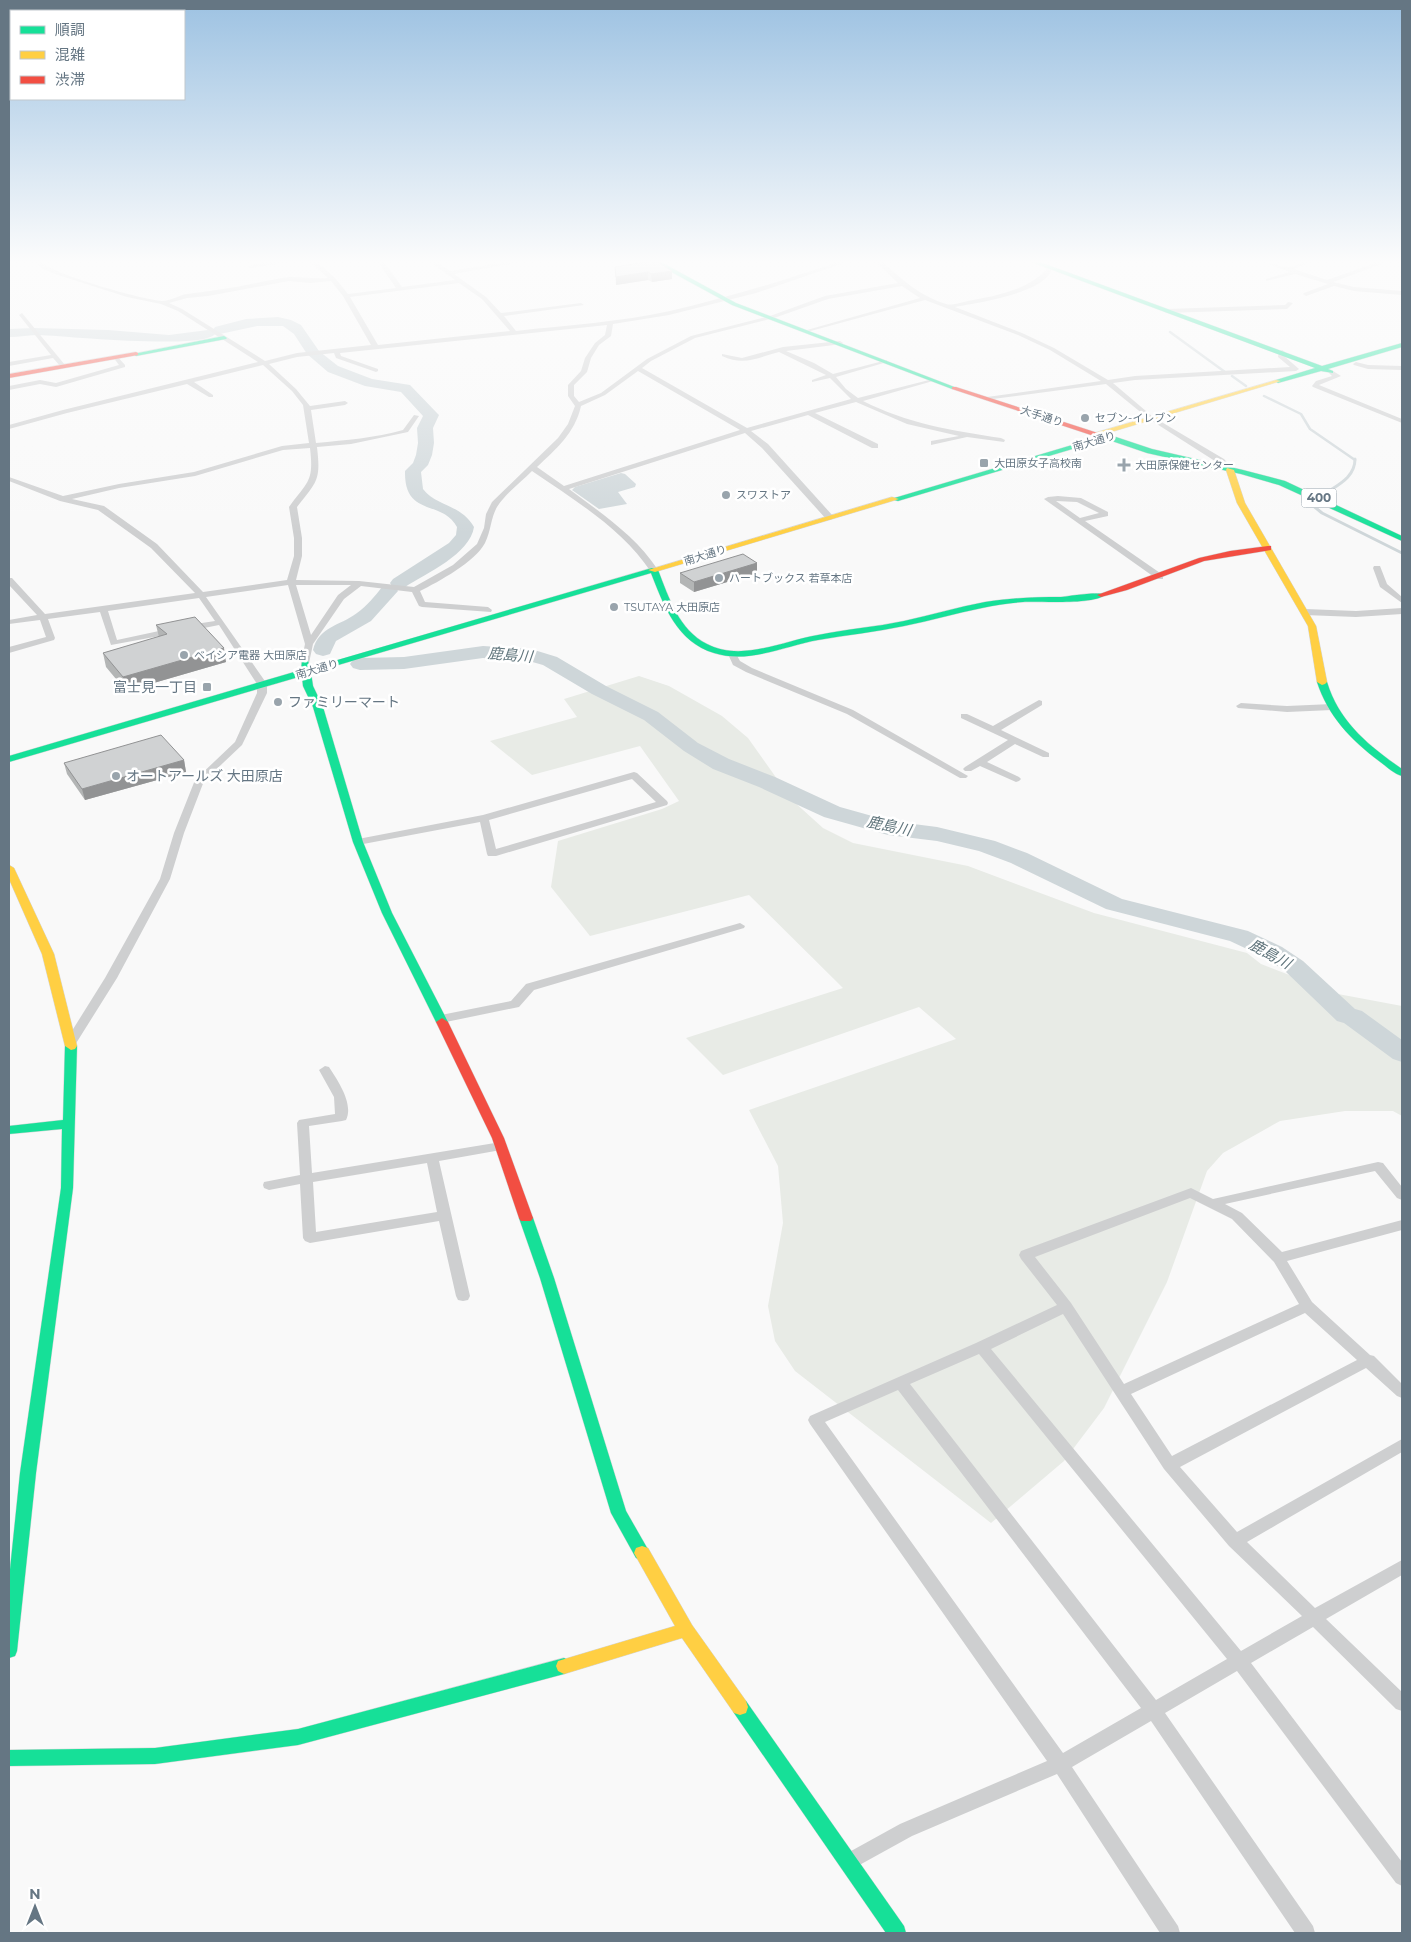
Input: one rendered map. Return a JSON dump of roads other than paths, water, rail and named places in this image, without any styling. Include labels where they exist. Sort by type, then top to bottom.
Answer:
[{"type":"main road","points":[[9,376],[141,353]]},
{"type":"main road","name":"大手通り","points":[[864,353],[931,380],[1101,435]]},
{"type":"main road","points":[[1284,353],[1327,370]]},
{"type":"main road","name":"南大通り","points":[[9,759],[260,681],[1327,370],[1379,353]]},
{"type":"main road","name":"南大通り","points":[[1327,370],[1396,353]]},
{"type":"main road","name":"400","points":[[1101,435],[1167,456],[1256,475],[1298,489],[1402,538]]},
{"type":"main road","points":[[1230,470],[1241,503],[1305,612],[1314,632],[1324,690],[1332,707],[1342,721],[1372,752],[1402,773]]},
{"type":"main road","points":[[652,567],[672,616],[683,630],[705,647],[732,654],[916,621],[1002,601],[1097,597],[1160,577],[1180,567],[1231,552],[1268,548]]},
{"type":"main road","name":"南大通り","points":[[304,668],[488,610],[652,567]]},
{"type":"main road","points":[[304,668],[309,690],[318,707],[358,842],[387,913],[442,1019],[501,1146],[547,1278],[619,1513],[686,1630],[897,1933]]},
{"type":"main road","name":"南大通り","points":[[9,750],[260,681]]},
{"type":"main road","points":[[9,868],[48,954],[71,1042],[67,1188],[28,1473],[9,1651]]},
{"type":"main road","points":[[9,1130],[68,1124]]},
{"type":"main road","points":[[9,1758],[156,1756],[298,1737],[608,1654],[686,1630]]},
{"type":"street","points":[[52,353],[63,366]]},
{"type":"street","points":[[247,353],[264,363],[294,390],[307,408],[315,446],[316,470],[312,482],[293,507],[298,538],[298,556],[291,582],[309,644]]},
{"type":"street","points":[[9,427],[65,411],[297,355],[316,353]]},
{"type":"street","points":[[337,353],[338,357],[376,370]]},
{"type":"street","points":[[9,622],[291,582],[359,583],[415,590],[434,581],[456,566],[482,542],[495,504],[571,430],[577,417],[578,405],[571,396],[571,385],[584,372],[591,353]]},
{"type":"street","points":[[578,405],[603,394],[637,368],[662,353]]},
{"type":"street","points":[[724,355],[736,360],[742,360],[769,353]]},
{"type":"street","points":[[783,353],[832,376],[842,389],[857,400],[901,420],[967,436],[1002,440]]},
{"type":"street","points":[[1059,353],[1107,382],[1154,420],[1222,461],[1230,470]]},
{"type":"street","points":[[987,399],[1135,378],[1296,369],[1280,357],[1282,353]]},
{"type":"street","points":[[9,363],[55,356]]},
{"type":"street","points":[[9,388],[40,382],[56,385],[123,366],[116,357]]},
{"type":"street","points":[[814,381],[885,361]]},
{"type":"street","points":[[1356,364],[1368,367],[1402,368]]},
{"type":"street","points":[[637,368],[656,381],[746,430],[765,446],[827,515]]},
{"type":"street","points":[[1327,370],[1338,376],[1318,382],[1315,386],[1402,422]]},
{"type":"street","points":[[562,489],[746,430],[931,380]]},
{"type":"street","points":[[189,382],[211,396]]},
{"type":"street","points":[[307,408],[345,403]]},
{"type":"street","points":[[809,413],[874,446]]},
{"type":"street","points":[[63,499],[119,486],[195,474],[282,448],[315,446],[392,435],[406,430],[416,416]]},
{"type":"street","points":[[934,444],[967,436]]},
{"type":"street","points":[[532,467],[628,539],[652,567]]},
{"type":"street","points":[[9,479],[63,499],[101,508],[115,516],[154,546],[201,595],[221,622],[260,681],[262,693],[239,743],[200,780],[179,832],[165,879],[111,978],[71,1042]]},
{"type":"street","points":[[1080,520],[1105,514],[1084,500],[1071,497],[1048,499],[1160,577]]},
{"type":"street","points":[[1377,568],[1383,585],[1402,601]]},
{"type":"street","points":[[9,580],[43,617],[51,638],[9,650]]},
{"type":"street","points":[[304,668],[309,644],[341,597],[359,583]]},
{"type":"street","points":[[415,590],[422,604],[488,610]]},
{"type":"street","points":[[103,609],[114,643],[221,622]]},
{"type":"street","points":[[1305,612],[1356,614],[1402,611]]},
{"type":"street","points":[[732,654],[736,663],[749,670],[850,712],[965,772],[1015,740]]},
{"type":"street","points":[[994,730],[1039,703]]},
{"type":"street","points":[[1241,706],[1287,709],[1332,707]]},
{"type":"street","points":[[964,716],[1046,755]]},
{"type":"street","points":[[980,762],[1016,779]]},
{"type":"street","points":[[358,842],[484,818],[634,775],[663,802],[492,854],[484,818]]},
{"type":"street","points":[[442,1019],[515,1004],[530,987],[740,926]]},
{"type":"street","points":[[325,1070],[340,1096],[342,1117],[304,1123],[305,1179],[310,1238],[445,1215]]},
{"type":"street","points":[[269,1184],[501,1146]]},
{"type":"street","points":[[432,1158],[463,1296]]},
{"type":"street","points":[[1212,1205],[1219,1201],[1378,1166],[1402,1195]]},
{"type":"street","points":[[1402,1392],[1308,1306],[1279,1258],[1237,1216],[1191,1193],[1026,1255],[1066,1307],[1169,1465],[1235,1541],[1402,1703]]},
{"type":"street","points":[[1279,1258],[1402,1225]]},
{"type":"street","points":[[1122,1392],[1308,1306]]},
{"type":"street","points":[[1066,1307],[981,1347],[815,1420],[1060,1764],[1171,1933]]},
{"type":"street","points":[[981,1347],[1240,1662],[1402,1878]]},
{"type":"street","points":[[1169,1465],[1369,1360]]},
{"type":"street","points":[[900,1382],[1154,1710],[1306,1933]]},
{"type":"street","points":[[1235,1541],[1402,1445]]},
{"type":"street","points":[[848,1862],[906,1830],[1060,1764],[1402,1567]]},
{"type":"waterway","points":[[1198,353],[1225,372]]},
{"type":"waterway","name":"鹿島川","points":[[317,355],[333,369],[357,379],[370,383],[405,388],[431,415],[425,428],[426,443],[424,455],[420,465],[413,471],[414,489],[423,499],[454,514],[462,520],[466,527],[464,536],[455,547],[399,583]]},
{"type":"waterway","points":[[1232,376],[1246,386]]},
{"type":"waterway","points":[[1264,396],[1301,414],[1310,429],[1355,460]]},
{"type":"waterway","points":[[1323,495],[1349,476],[1355,460]]},
{"type":"waterway","points":[[1315,501],[1311,504],[1322,513],[1402,553]]},
{"type":"waterway","name":"鹿島川","points":[[323,650],[328,637],[364,617],[389,591]]},
{"type":"waterway","name":"鹿島川","points":[[360,664],[404,663],[483,652],[531,655],[550,661],[599,690],[651,716],[691,747],[721,764],[767,782],[832,812],[888,828],[937,834],[987,846],[1019,858],[1114,904],[1239,936],[1273,952],[1294,966],[1346,1015],[1353,1017],[1402,1053]]},
{"type":"place","name":"セブン-イレブン","points":[[1085,418]]},
{"type":"place","name":"大田原女子高校南","points":[[984,463]]},
{"type":"place","name":"大田原保健センター","points":[[1124,465]]},
{"type":"place","name":"スワストア","points":[[726,495]]},
{"type":"place","name":"ハートブックス 若草本店","points":[[719,578]]},
{"type":"place","name":"TSUTAYA 大田原店","points":[[614,607]]},
{"type":"place","name":"ベイシア電器 大田原店","points":[[184,655]]},
{"type":"place","name":"富士見一丁目","points":[[207,687]]},
{"type":"place","name":"ファミリーマート","points":[[278,702]]},
{"type":"place","name":"オートアールズ 大田原店","points":[[116,776]]}]
